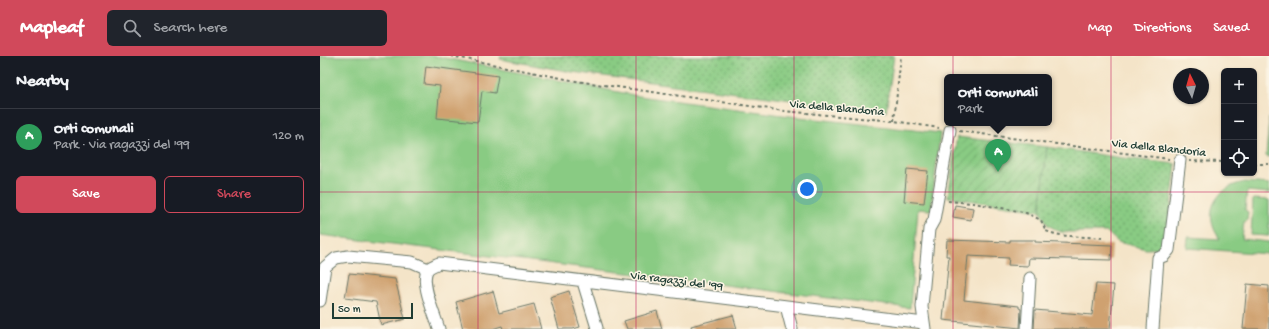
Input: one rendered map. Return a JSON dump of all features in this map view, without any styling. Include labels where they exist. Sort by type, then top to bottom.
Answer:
[{"type":"street","name":"Via ragazzi del '99","points":[[428,269],[439,263],[786,306],[925,326],[922,307],[929,229],[934,220],[950,130]]},
{"type":"street","points":[[1153,329],[1158,258],[1164,256],[1169,250],[1180,160]]},
{"type":"street","points":[[320,301],[325,267],[336,258],[348,256],[412,262],[428,269],[425,276],[425,284],[439,329]]},
{"type":"street","points":[[1027,329],[1030,278]]},
{"type":"street","points":[[583,282],[596,328]]},
{"type":"street","points":[[786,306],[792,329]]},
{"type":"path","name":"Via della Blandoria","points":[[450,56],[591,83],[784,111],[894,121],[950,130],[1180,160],[1221,162]]},
{"type":"path","points":[[894,121],[901,56]]},
{"type":"path","points":[[1257,164],[1269,164]]},
{"type":"path","points":[[937,198],[1024,212],[1041,220],[1046,231],[1056,235],[1102,238]]},
{"type":"green space","points":[[320,56],[434,56],[639,96],[790,116],[940,133],[931,210],[918,209],[910,308],[320,235]]},
{"type":"green space","points":[[501,56],[894,56],[886,112],[572,72],[500,59]]},
{"type":"green space","points":[[1269,118],[1269,157],[1266,156]]},
{"type":"green space","points":[[957,137],[1047,147],[1040,211],[948,197]]},
{"type":"green space","points":[[1047,147],[1176,164],[1166,248],[1146,249],[1118,242],[1107,232],[1061,232],[1048,225],[1040,211]]},
{"type":"green space","points":[[1245,182],[1269,184],[1269,193],[1247,191],[1245,210],[1248,212],[1247,220],[1244,222],[1242,239],[1269,242],[1269,254],[1187,248],[1188,237],[1220,239],[1214,230],[1212,220],[1214,203],[1226,190]]},
{"type":"green space","points":[[1253,199],[1269,200],[1269,236],[1251,235]]},
{"type":"building","points":[[426,66],[498,76],[495,93],[482,91],[478,122],[437,118],[440,86],[424,84]]},
{"type":"building","points":[[907,169],[928,171],[924,203],[904,201]]},
{"type":"building","points":[[955,205],[973,208],[971,220],[953,217]]},
{"type":"building","points":[[947,240],[1010,242],[1010,240],[1035,240],[1035,242],[1112,245],[1111,260],[1029,258],[1028,266],[1008,265],[1009,258],[968,256],[964,300],[1019,306],[1021,309],[1020,328],[943,320],[949,256],[946,256]]},
{"type":"building","points":[[349,274],[395,279],[405,319],[381,325],[376,302],[345,298]]},
{"type":"building","points":[[1096,284],[1114,285],[1110,329],[1034,329],[1035,310],[1092,315]]},
{"type":"building","points":[[1247,284],[1269,286],[1269,329],[1243,329]]},
{"type":"building","points":[[493,291],[499,313],[534,304],[541,329],[503,329],[502,326],[492,329],[463,329],[456,302]]},
{"type":"building","points":[[569,291],[580,327],[573,329],[559,329],[550,297]]},
{"type":"building","points":[[657,311],[662,329],[627,329],[624,321]]},
{"type":"building","points":[[733,315],[737,329],[692,329],[691,326]]},
{"type":"place","name":"Orti comunali","points":[[998,172]]}]
